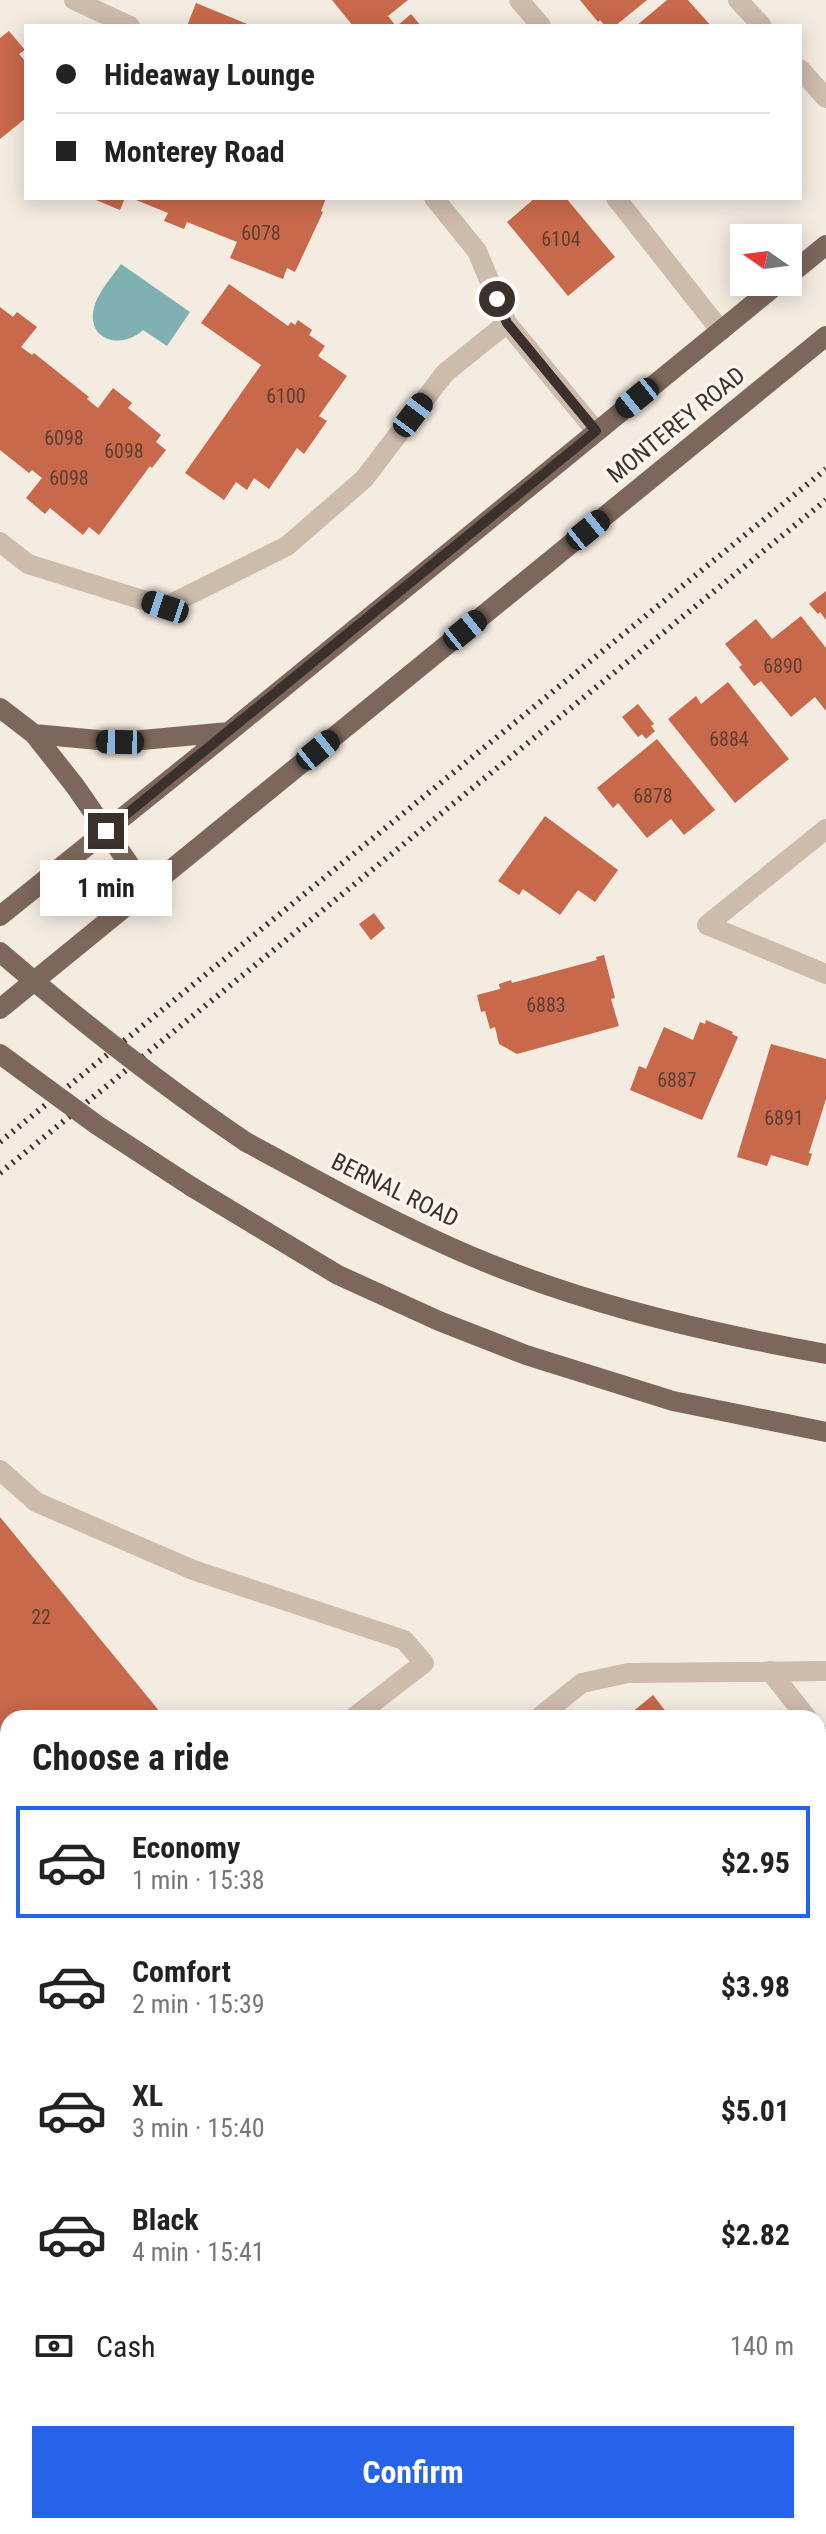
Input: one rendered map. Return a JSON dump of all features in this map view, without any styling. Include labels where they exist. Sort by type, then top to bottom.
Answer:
[{"type":"main road","points":[[802,265],[826,245]]},
{"type":"main road","name":"MONTEREY ROAD","points":[[0,916],[763,296]]},
{"type":"main road","name":"MONTEREY ROAD","points":[[0,1009],[826,336]]},
{"type":"main road","points":[[0,708],[34,734],[147,890]]},
{"type":"main road","points":[[34,734],[120,742],[229,732]]},
{"type":"main road","name":"BERNAL ROAD","points":[[0,952],[146,1073],[246,1142],[365,1206],[437,1241],[574,1293],[746,1340],[826,1354]]},
{"type":"main road","points":[[0,1054],[97,1125],[192,1187],[338,1275],[439,1321],[526,1355],[673,1401],[826,1432]]},
{"type":"street","points":[[74,0],[126,24]]},
{"type":"street","points":[[519,0],[539,24]]},
{"type":"street","points":[[738,0],[760,24]]},
{"type":"street","points":[[802,71],[826,98]]},
{"type":"street","points":[[436,200],[477,251],[507,323],[596,431]]},
{"type":"street","points":[[618,200],[721,331]]},
{"type":"street","points":[[0,542],[28,564],[165,607],[287,546],[364,479],[445,373],[507,323]]},
{"type":"street","points":[[826,829],[707,925],[826,974]]},
{"type":"street","points":[[0,1470],[36,1502],[193,1570],[404,1640],[424,1663],[363,1710]]},
{"type":"street","points":[[770,1671],[801,1710]]},
{"type":"street","points":[[548,1710],[582,1683],[628,1673],[826,1671]]},
{"type":"water","points":[[121,264],[190,312],[167,346],[143,330],[125,340],[115,340],[100,334],[95,327],[96,302]]},
{"type":"building","points":[[332,0],[408,0],[388,16],[394,24],[351,24]]},
{"type":"building","points":[[580,0],[647,0],[617,24],[598,22]]},
{"type":"building","points":[[667,0],[688,0],[709,24],[638,24]]},
{"type":"building","points":[[196,3],[247,24],[188,24]]},
{"type":"building","points":[[411,14],[419,24],[399,24]]},
{"type":"building","points":[[9,31],[24,49],[19,54],[24,60],[24,120],[0,139],[0,38]]},
{"type":"building","points":[[96,200],[124,200],[120,210]]},
{"type":"building","points":[[136,200],[325,200],[323,212],[295,272],[287,268],[283,279],[230,258],[237,242],[187,222],[184,229],[164,221],[168,213]]},
{"type":"building","points":[[533,200],[568,200],[615,257],[568,296],[507,222]]},
{"type":"building","points":[[229,284],[288,326],[291,322],[295,325],[298,320],[312,330],[309,335],[325,346],[318,356],[347,376],[319,416],[327,421],[304,454],[297,448],[269,489],[254,478],[247,490],[236,482],[224,500],[185,473],[261,365],[201,323]]},
{"type":"building","points":[[0,307],[13,317],[17,312],[37,327],[21,347],[32,355],[34,353],[89,397],[87,399],[98,408],[113,388],[132,403],[128,408],[161,435],[156,442],[166,450],[152,468],[150,466],[99,535],[89,527],[83,535],[50,508],[45,514],[26,498],[42,478],[32,470],[29,473],[0,450]]},
{"type":"building","points":[[826,591],[826,620],[809,604]]},
{"type":"building","points":[[801,616],[826,648],[826,711],[815,697],[791,717],[761,681],[754,686],[725,644],[756,619],[772,639]]},
{"type":"building","points":[[728,682],[789,759],[735,803],[668,719],[696,696],[701,704]]},
{"type":"building","points":[[638,704],[654,724],[651,726],[655,731],[646,739],[642,734],[638,737],[622,717]]},
{"type":"building","points":[[657,739],[715,810],[684,835],[671,819],[647,838],[618,803],[613,808],[597,788]]},
{"type":"building","points":[[545,816],[618,870],[595,902],[578,890],[560,915],[523,889],[519,895],[498,881]]},
{"type":"building","points":[[374,913],[385,928],[371,940],[359,924]]},
{"type":"building","points":[[604,955],[619,1026],[517,1054],[499,1044],[495,1027],[490,1029],[485,1011],[481,1012],[477,995],[500,989],[499,984],[511,980],[512,983],[597,960],[596,957]]},
{"type":"building","points":[[706,1020],[738,1037],[702,1120],[630,1090],[639,1066],[646,1069],[664,1027],[693,1040],[700,1022],[705,1024]]},
{"type":"building","points":[[771,1044],[826,1059],[826,1099],[809,1153],[812,1154],[808,1166],[771,1155],[767,1166],[737,1157]]},
{"type":"building","points":[[0,1517],[158,1710],[0,1710]]},
{"type":"building","points":[[653,1695],[665,1710],[635,1710]]},
{"type":"railway","points":[[0,1142],[826,469]]},
{"type":"railway","points":[[0,1173],[826,500]]},
{"type":"route","points":[[106,831],[596,431],[507,323],[497,299]]}]
